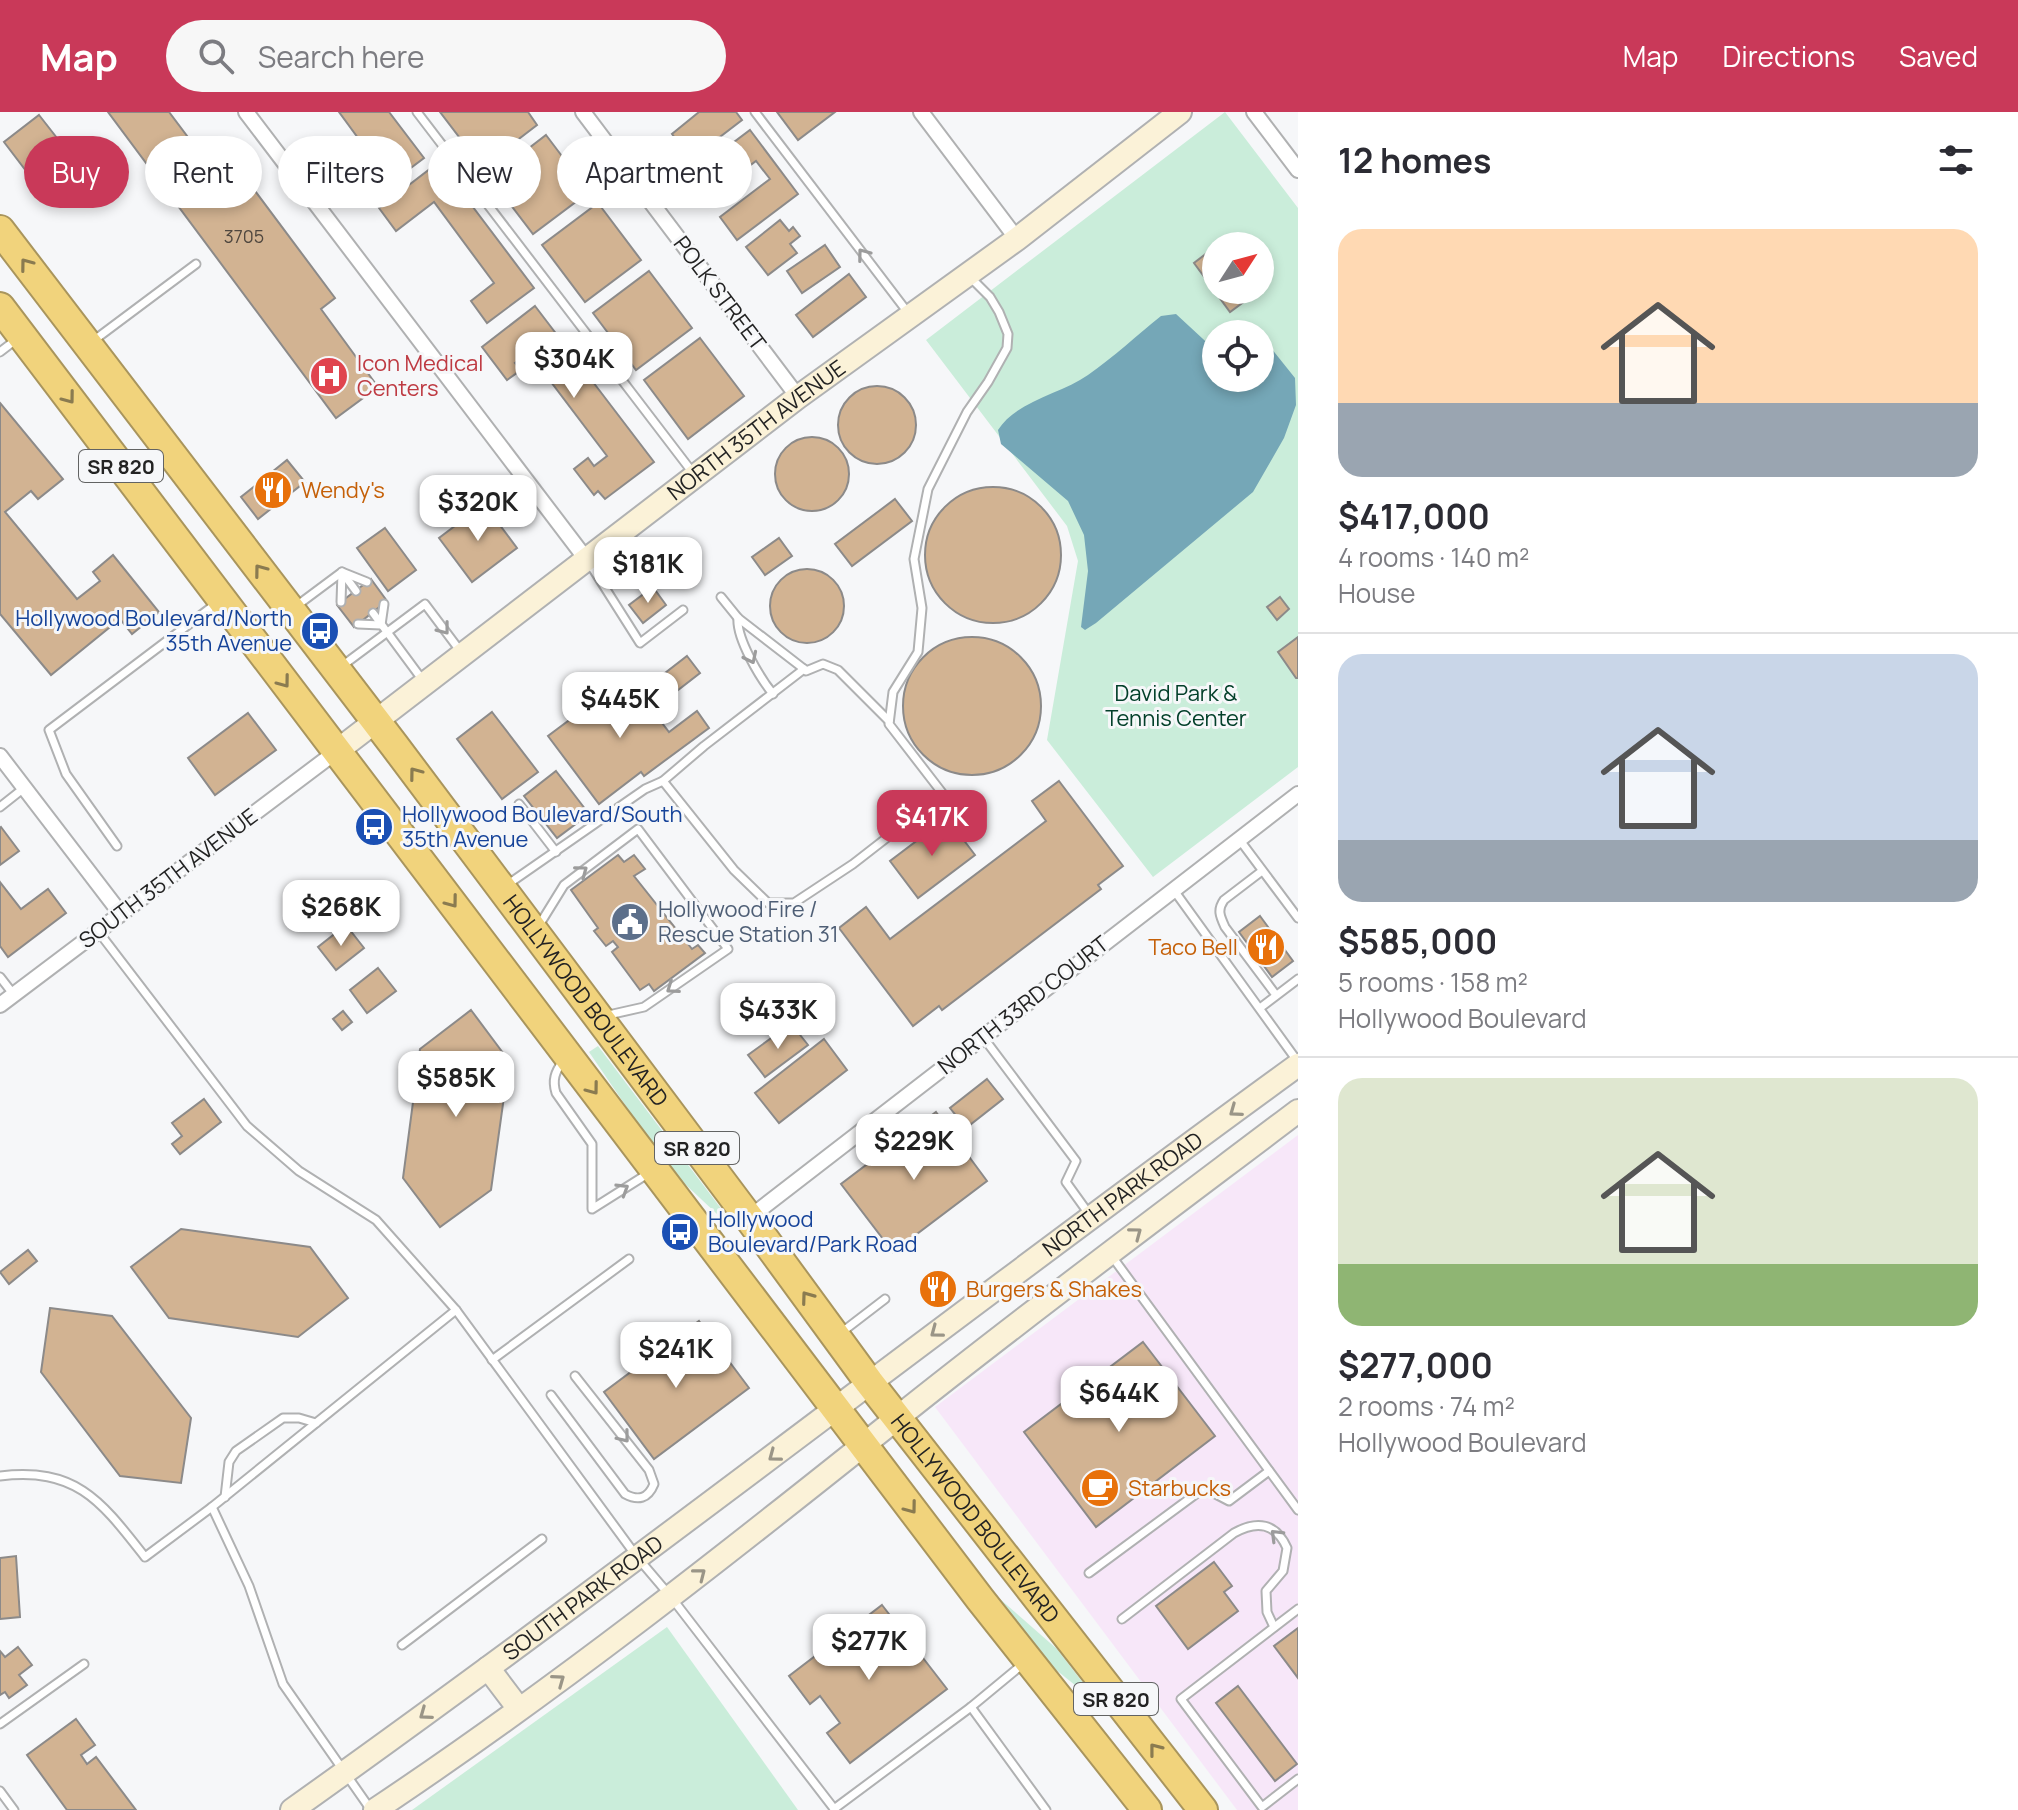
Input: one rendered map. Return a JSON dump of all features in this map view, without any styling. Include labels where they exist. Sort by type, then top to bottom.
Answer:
[{"type":"highway","name":"HOLLYWOOD BOULEVARD","points":[[0,230],[376,721],[869,1382],[1203,1810]]},
{"type":"highway","name":"HOLLYWOOD BOULEVARD","points":[[0,307],[11,344],[222,600],[864,1446],[1147,1810]]},
{"type":"street","points":[[246,112],[586,559]]},
{"type":"street","name":"POLK STREET","points":[[583,112],[798,397]]},
{"type":"street","points":[[921,112],[1017,239]]},
{"type":"street","name":"NORTH 35TH AVENUE","points":[[337,751],[798,397],[1017,239],[1180,112]]},
{"type":"street","points":[[1254,112],[1298,170]]},
{"type":"street","name":"SOUTH 35TH AVENUE","points":[[0,1005],[337,751]]},
{"type":"street","points":[[0,756],[121,914]]},
{"type":"street","name":"NORTH 33RD COURT","points":[[749,1218],[1298,794]]},
{"type":"street","name":"NORTH PARK ROAD","points":[[869,1382],[1298,1063]]},
{"type":"street","name":"NORTH PARK ROAD","points":[[897,1418],[1298,1111]]},
{"type":"street","name":"SOUTH PARK ROAD","points":[[292,1810],[488,1668],[869,1382]]},
{"type":"street","points":[[373,1810],[451,1759],[671,1597],[897,1418]]},
{"type":"street","points":[[488,1668],[519,1709]]},
{"type":"lane","points":[[417,112],[695,476]]},
{"type":"lane","points":[[755,112],[910,316]]},
{"type":"lane","points":[[88,345],[196,264]]},
{"type":"lane","points":[[889,721],[893,692],[918,652],[922,608],[914,559],[928,489],[967,412],[1007,348],[1008,334],[999,312],[990,297],[968,274]]},
{"type":"lane","points":[[586,559],[640,643],[683,610]]},
{"type":"lane","points":[[291,610],[342,572]]},
{"type":"lane","points":[[342,572],[367,582]]},
{"type":"lane","points":[[342,572],[356,591]]},
{"type":"lane","points":[[341,602],[342,572]]},
{"type":"lane","points":[[663,781],[734,870],[768,903],[794,903],[853,864],[943,794],[889,721],[838,670],[823,664],[806,671],[738,618],[721,597]]},
{"type":"lane","points":[[117,846],[66,774],[49,730],[222,600]]},
{"type":"lane","points":[[381,625],[384,604]]},
{"type":"lane","points":[[337,670],[425,604],[463,655]]},
{"type":"lane","points":[[373,613],[425,683]]},
{"type":"lane","points":[[738,618],[737,629],[759,676],[773,694]]},
{"type":"lane","points":[[358,624],[381,625]]},
{"type":"lane","points":[[502,889],[633,796],[663,781],[804,669]]},
{"type":"lane","points":[[0,807],[24,788]]},
{"type":"lane","points":[[519,804],[556,852]]},
{"type":"lane","points":[[534,932],[564,885],[638,829],[728,949],[644,1007],[598,1017]]},
{"type":"lane","points":[[1239,839],[1298,918]]},
{"type":"lane","points":[[1262,871],[1224,900],[1219,906],[1220,915],[1225,927],[1276,995]]},
{"type":"lane","points":[[1173,889],[1298,1063]]},
{"type":"lane","points":[[98,931],[247,1126],[299,1171],[376,1220],[456,1310],[637,1557],[835,1810],[1028,1660]]},
{"type":"lane","points":[[0,977],[14,995]]},
{"type":"lane","points":[[1260,1008],[1298,979]]},
{"type":"lane","points":[[983,1037],[1076,1161],[1066,1182],[1090,1216]]},
{"type":"lane","points":[[568,1055],[557,1069],[553,1083],[556,1093],[592,1144],[592,1209],[655,1170]]},
{"type":"lane","points":[[1110,1253],[1298,1510]]},
{"type":"lane","points":[[492,1360],[629,1259]]},
{"type":"lane","points":[[836,1337],[885,1299]]},
{"type":"lane","points":[[0,1476],[29,1473],[56,1478],[79,1488],[107,1508],[145,1557],[225,1497],[456,1310]]},
{"type":"lane","points":[[551,1395],[625,1494],[642,1499],[649,1494],[654,1484],[649,1470],[575,1376]]},
{"type":"lane","points":[[225,1497],[229,1462],[236,1451],[283,1418],[316,1423]]},
{"type":"lane","points":[[1089,1573],[1204,1488],[1229,1501],[1269,1471]]},
{"type":"lane","points":[[212,1507],[249,1586],[283,1684],[373,1810]]},
{"type":"lane","points":[[1122,1619],[1234,1533],[1247,1525],[1260,1524],[1275,1530],[1287,1548],[1283,1571],[1266,1591],[1267,1612],[1274,1627]]},
{"type":"lane","points":[[402,1645],[542,1539]]},
{"type":"lane","points":[[1298,1609],[1181,1699],[1262,1807],[1298,1779]]},
{"type":"lane","points":[[0,1724],[84,1664]]},
{"type":"lane","points":[[971,1707],[1046,1810]]},
{"type":"lane","points":[[0,1791],[14,1810]]},
{"type":"shaded area","points":[[1298,1135],[1298,1810],[1237,1810],[935,1407]]},
{"type":"green space","name":"David Park & Tennis Center","points":[[1225,112],[1298,208],[1298,767],[1153,877],[1047,740],[1078,561],[1067,526],[926,340]]},
{"type":"green space","points":[[598,1046],[735,1227],[733,1229],[669,1169],[589,1052]]},
{"type":"green space","points":[[992,1592],[1057,1649],[1101,1706],[1045,1661]]},
{"type":"green space","points":[[667,1627],[798,1810],[412,1810]]},
{"type":"water","points":[[1176,314],[1202,338],[1202,392],[1274,392],[1274,352],[1295,378],[1296,405],[1284,438],[1253,492],[1085,630],[1081,627],[1088,571],[1084,535],[1068,501],[1001,444],[998,430],[1027,405],[1088,375],[1161,316]]},
{"type":"building","points":[[108,112],[169,112],[187,136],[145,136],[145,162],[129,136]]},
{"type":"building","points":[[339,112],[389,112],[407,136],[357,136]]},
{"type":"building","points":[[440,112],[528,112],[537,125],[523,136],[458,136]]},
{"type":"building","points":[[699,112],[736,112],[742,120],[721,136],[672,134]]},
{"type":"building","points":[[777,112],[835,112],[798,140]]},
{"type":"building","points":[[39,115],[55,136],[24,136],[24,168],[4,142]]},
{"type":"building","points":[[750,130],[798,194],[737,240],[720,217],[732,208],[752,208],[752,193],[770,179],[756,161],[752,164],[752,136],[742,136]]},
{"type":"building","points":[[546,135],[557,150],[557,208],[568,208],[533,234],[513,208],[541,208],[541,139]]},
{"type":"building","points":[[412,142],[424,158],[412,167]]},
{"type":"building","points":[[428,170],[428,207],[396,231],[379,208],[412,208],[412,183]]},
{"type":"building","points":[[262,200],[335,298],[321,309],[378,387],[336,418],[180,208],[262,208]]},
{"type":"building","points":[[438,208],[474,208],[534,288],[487,323],[471,301],[494,283]]},
{"type":"building","points":[[591,208],[602,208],[641,260],[585,302],[542,245]]},
{"type":"building","points":[[780,220],[789,231],[793,227],[800,236],[790,244],[797,253],[768,275],[746,247]]},
{"type":"building","points":[[825,245],[840,267],[802,293],[787,271]]},
{"type":"building","points":[[1202,257],[1202,274],[1194,263]]},
{"type":"building","points":[[649,271],[692,328],[636,370],[593,313]]},
{"type":"building","points":[[849,274],[866,297],[813,337],[796,315]]},
{"type":"building","points":[[1224,304],[1241,304],[1230,312]]},
{"type":"building","points":[[535,306],[654,462],[605,499],[598,491],[594,495],[574,469],[588,458],[594,466],[607,456],[529,353],[515,363],[521,370],[507,380],[482,347]]},
{"type":"building","points":[[700,338],[744,396],[688,439],[644,380]]},
{"type":"building","points":[[877,386],[892,389],[904,398],[913,410],[916,425],[913,440],[904,452],[892,461],[877,464],[862,461],[850,452],[841,440],[838,425],[841,410],[850,398],[862,389]]},
{"type":"building","points":[[0,403],[63,479],[38,499],[31,491],[5,512],[77,599],[100,581],[93,572],[113,555],[159,612],[132,634],[120,619],[51,675],[0,614]]},
{"type":"building","points":[[812,437],[833,443],[843,453],[849,474],[843,495],[833,505],[812,511],[791,505],[781,495],[775,474],[781,453],[791,443]]},
{"type":"building","name":"Wendy's","points":[[287,460],[305,482],[258,519],[241,497]]},
{"type":"building","points":[[993,487],[1019,492],[1041,507],[1056,529],[1061,555],[1056,581],[1041,603],[1019,618],[993,623],[967,618],[945,603],[930,581],[925,555],[930,529],[945,507],[967,492]]},
{"type":"building","points":[[895,499],[912,521],[852,566],[835,544]]},
{"type":"building","points":[[484,504],[517,548],[472,582],[439,538]]},
{"type":"building","points":[[385,528],[416,570],[388,591],[357,548]]},
{"type":"building","points":[[779,538],[792,556],[765,575],[752,557]]},
{"type":"building","points":[[814,569],[834,579],[842,592],[842,620],[834,633],[821,641],[800,643],[780,633],[772,620],[770,599],[780,579],[793,571]]},
{"type":"building","points":[[371,579],[387,601],[354,627],[337,605]]},
{"type":"building","points":[[653,587],[666,605],[643,623],[629,605]]},
{"type":"building","points":[[1280,597],[1289,609],[1277,620],[1267,607]]},
{"type":"building","points":[[972,637],[998,643],[1020,658],[1035,680],[1041,706],[1035,732],[1020,754],[998,769],[972,775],[946,769],[924,754],[909,732],[903,706],[909,680],[924,658],[946,643]]},
{"type":"building","points":[[1298,637],[1298,678],[1296,678],[1278,652]]},
{"type":"building","points":[[687,656],[700,673],[660,704],[647,687]]},
{"type":"building","points":[[627,677],[669,732],[697,711],[709,728],[644,776],[641,772],[599,804],[548,736]]},
{"type":"building","points":[[492,712],[538,772],[502,799],[457,739]]},
{"type":"building","points":[[248,713],[276,750],[215,795],[188,758]]},
{"type":"building","points":[[556,771],[589,814],[557,838],[524,796]]},
{"type":"building","points":[[1059,781],[1123,866],[1098,885],[1101,889],[942,1010],[939,1006],[913,1026],[839,928],[866,907],[890,939],[1046,821],[1032,801]]},
{"type":"building","points":[[947,818],[975,855],[918,898],[890,861]]},
{"type":"building","points":[[0,828],[19,851],[0,865]]},
{"type":"building","points":[[618,855],[624,862],[634,855],[645,869],[634,876],[692,949],[698,945],[705,953],[654,991],[649,984],[640,990],[612,952],[618,947],[613,941],[606,946],[594,931],[598,928],[571,890]]},
{"type":"building","points":[[0,882],[21,909],[48,889],[66,913],[8,957],[0,946]]},
{"type":"building","name":"Taco Bell","points":[[1260,916],[1293,961],[1272,977],[1239,932]]},
{"type":"building","points":[[346,925],[364,948],[336,970],[318,947]]},
{"type":"building","points":[[378,968],[396,991],[367,1013],[350,990]]},
{"type":"building","points":[[471,1010],[509,1061],[491,1190],[440,1227],[403,1178],[420,1049]]},
{"type":"building","points":[[343,1011],[352,1022],[342,1030],[333,1019]]},
{"type":"building","points":[[793,1026],[808,1045],[765,1077],[748,1055]]},
{"type":"building","points":[[824,1039],[847,1070],[779,1123],[755,1093]]},
{"type":"building","points":[[987,1079],[1003,1099],[966,1128],[950,1108]]},
{"type":"building","points":[[204,1099],[221,1122],[180,1154],[172,1144],[182,1136],[172,1123]]},
{"type":"building","points":[[936,1112],[987,1181],[893,1252],[841,1184]]},
{"type":"building","points":[[181,1229],[310,1247],[348,1298],[298,1337],[169,1318],[131,1267]]},
{"type":"building","points":[[28,1250],[37,1261],[9,1284],[0,1272]]},
{"type":"building","points":[[50,1308],[112,1316],[191,1418],[181,1483],[120,1476],[41,1372]]},
{"type":"building","points":[[699,1321],[749,1388],[654,1459],[604,1392]]},
{"type":"building","points":[[1143,1342],[1215,1436],[1096,1527],[1024,1432]]},
{"type":"building","points":[[16,1556],[20,1617],[0,1619],[0,1558]]},
{"type":"building","points":[[1214,1562],[1232,1586],[1224,1592],[1238,1611],[1188,1649],[1156,1606]]},
{"type":"building","points":[[882,1605],[947,1689],[850,1763],[827,1733],[840,1723],[820,1696],[810,1704],[789,1676]]},
{"type":"building","points":[[1298,1628],[1298,1678],[1274,1646]]},
{"type":"building","points":[[18,1647],[32,1665],[19,1675],[27,1685],[9,1698],[5,1692],[0,1695],[0,1651],[5,1657]]},
{"type":"building","points":[[1238,1686],[1297,1764],[1275,1781],[1216,1703]]},
{"type":"building","points":[[76,1719],[95,1745],[81,1755],[87,1764],[96,1757],[136,1810],[67,1810],[27,1755]]},
{"type":"place","name":"Icon Medical Centers","points":[[329,376]]},
{"type":"place","name":"Wendy's","points":[[273,490]]},
{"type":"place","name":"Hollywood Boulevard/North 35th Avenue","points":[[320,631]]},
{"type":"place","name":"Hollywood Boulevard/South 35th Avenue","points":[[374,827]]},
{"type":"place","name":"Hollywood Fire / Rescue Station 31","points":[[630,922]]},
{"type":"place","name":"Taco Bell","points":[[1266,947]]},
{"type":"place","name":"Hollywood Boulevard/Park Road","points":[[680,1232]]},
{"type":"place","name":"Burgers & Shakes","points":[[938,1289]]},
{"type":"place","name":"Starbucks","points":[[1100,1488]]}]
